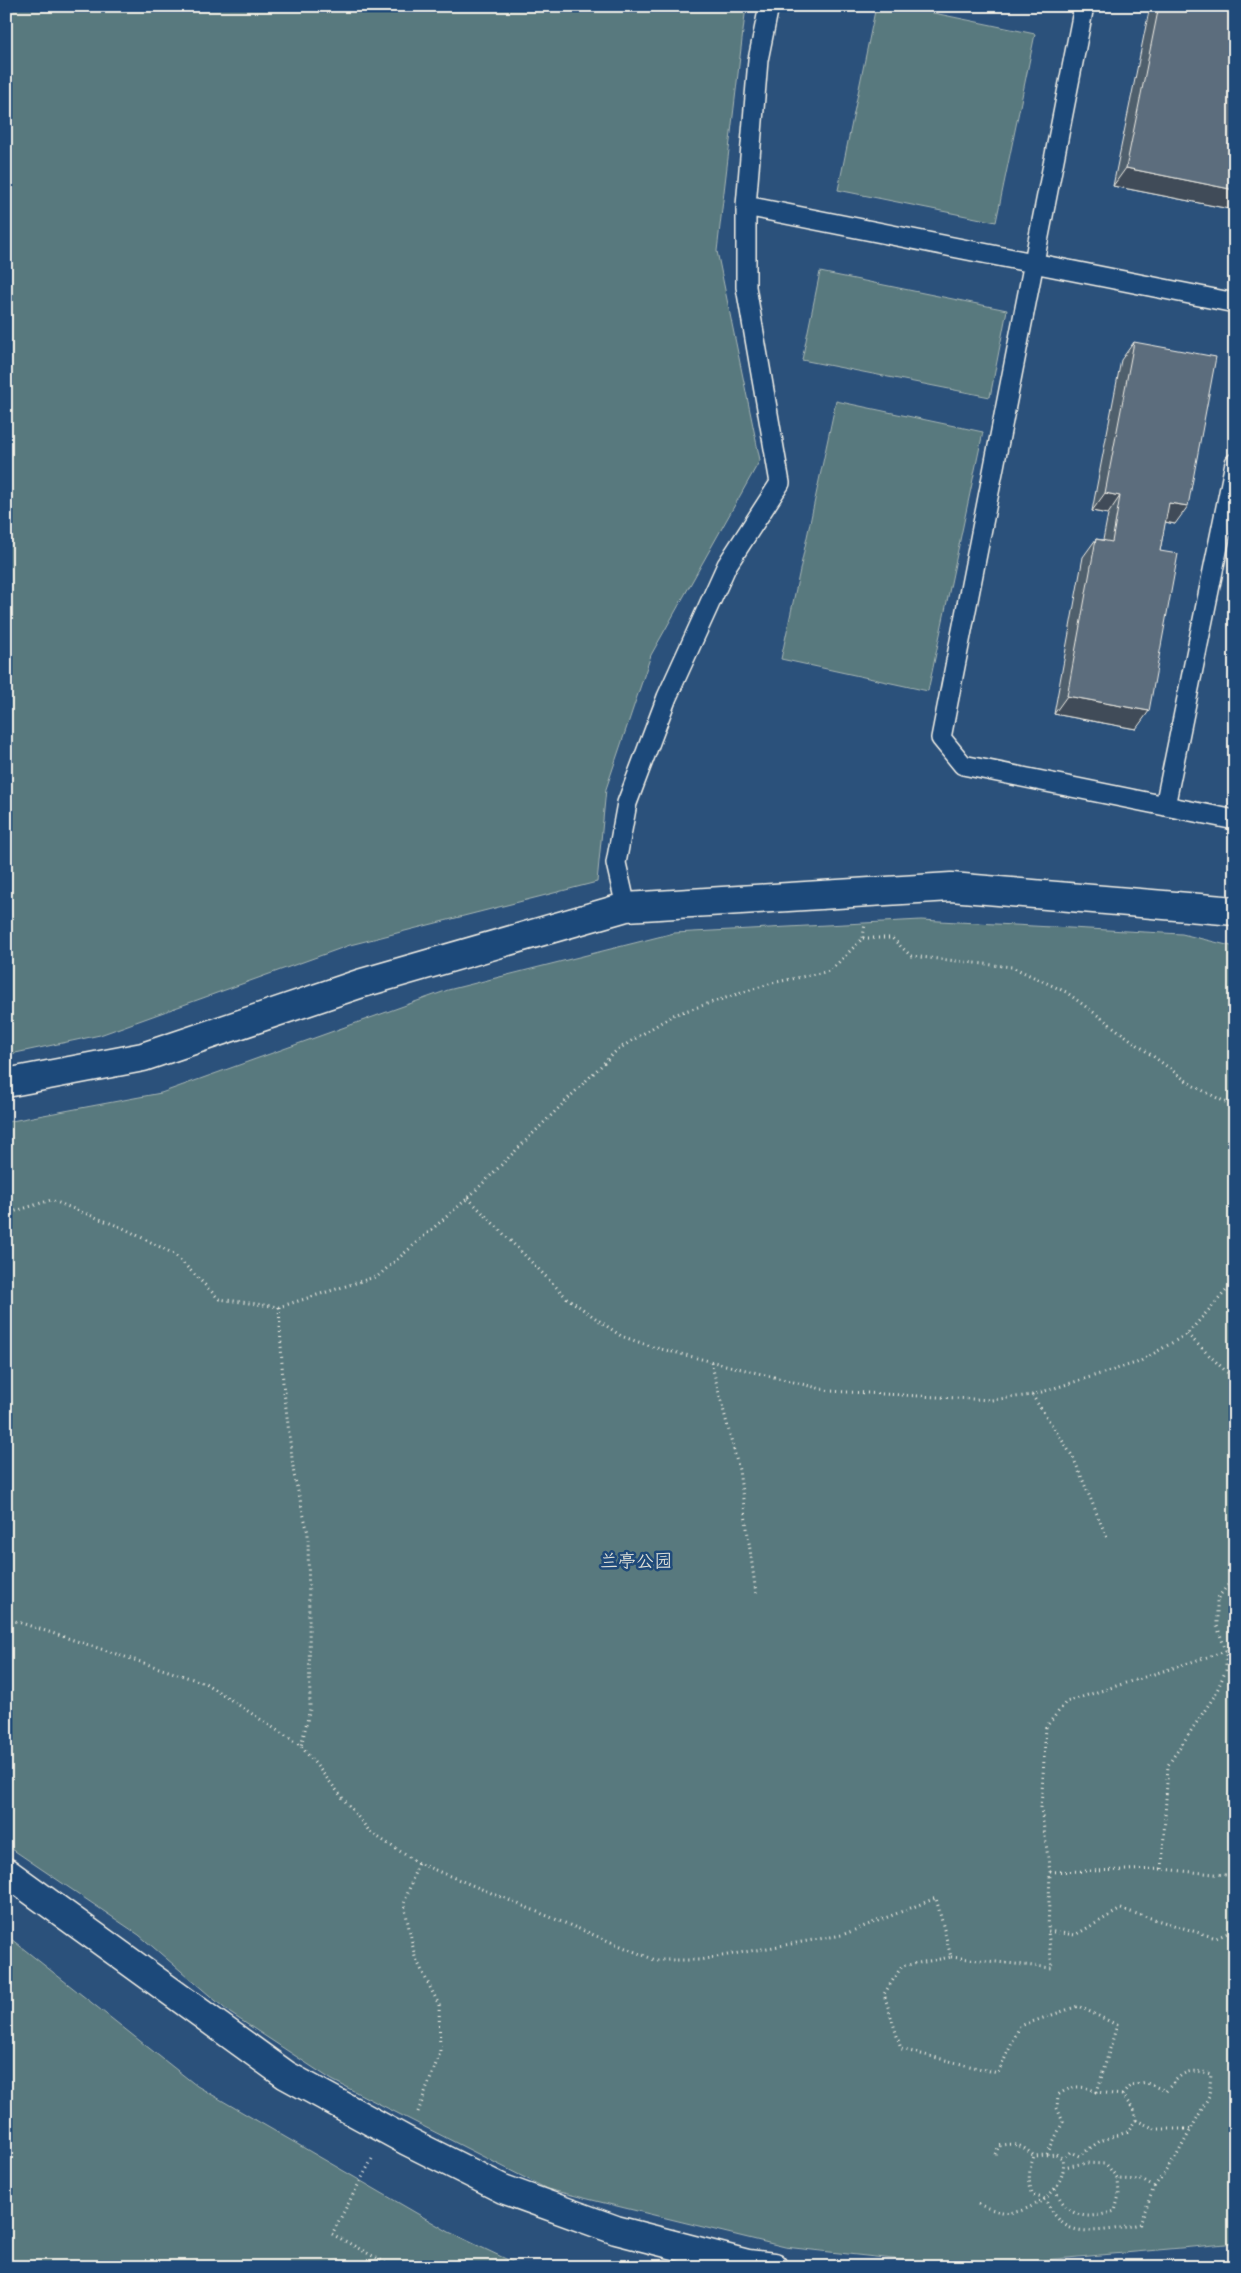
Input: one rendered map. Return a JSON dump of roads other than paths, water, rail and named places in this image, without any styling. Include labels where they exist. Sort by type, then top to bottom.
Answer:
[{"type":"street","points":[[6,1084],[143,1057],[359,984],[626,907],[951,887],[1235,911]]},
{"type":"street","points":[[6,1872],[286,2076],[397,2135],[504,2189],[616,2230],[748,2264],[774,2267]]},
{"type":"lane","points":[[626,907],[616,863],[627,803],[666,697],[727,565],[780,483],[746,287],[746,206],[758,60],[769,6]]},
{"type":"lane","points":[[1084,6],[940,738],[963,765],[1235,820]]},
{"type":"lane","points":[[746,206],[1235,302]]},
{"type":"lane","points":[[1165,806],[1235,462]]},
{"type":"park label","name":"兰亭公园","points":[[636,1561]]}]
